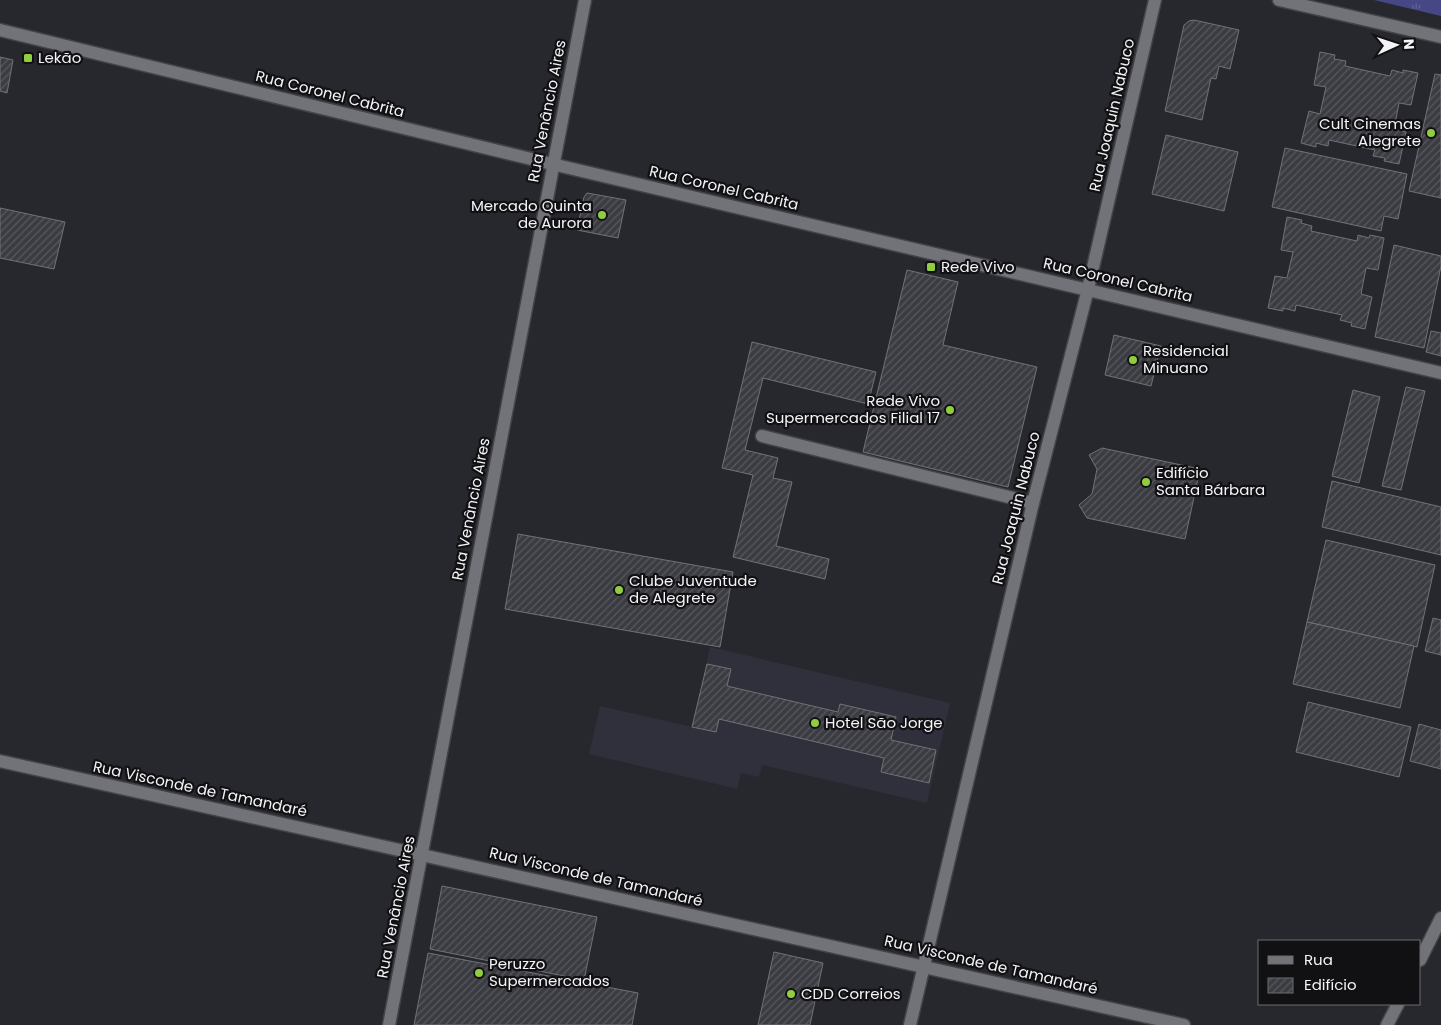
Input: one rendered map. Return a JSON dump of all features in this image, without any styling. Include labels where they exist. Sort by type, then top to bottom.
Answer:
[{"type":"street","name":"Rua Venâncio Aires","points":[[389,1025],[423,855],[552,164],[586,0]]},
{"type":"street","name":"Rua Joaquin Nabuco","points":[[910,1025],[1033,503],[1088,289],[1155,0]]},
{"type":"street","points":[[1279,0],[1441,37]]},
{"type":"street","name":"Rua Coronel Cabrita","points":[[0,30],[552,164],[1441,373]]},
{"type":"street","points":[[762,436],[1033,503]]},
{"type":"street","name":"Rua Visconde de Tamandaré","points":[[0,761],[1184,1025]]},
{"type":"street","points":[[1421,958],[1441,918]]},
{"type":"street","points":[[1387,1025],[1397,1005]]},
{"type":"shaded area","points":[[710,647],[950,703],[927,803],[762,765],[759,777],[741,773],[737,789],[589,754],[600,706],[692,727]]},
{"type":"green space","points":[[1374,0],[1441,0],[1441,16]]},
{"type":"building","points":[[1194,20],[1239,30],[1230,69],[1219,66],[1216,79],[1211,78],[1202,120],[1165,111],[1184,25]]},
{"type":"building","points":[[1320,52],[1335,55],[1334,59],[1346,61],[1345,66],[1390,76],[1392,70],[1403,73],[1403,70],[1418,73],[1411,105],[1399,103],[1394,129],[1406,132],[1399,164],[1384,161],[1385,158],[1373,156],[1375,150],[1329,140],[1328,146],[1316,143],[1316,147],[1301,143],[1309,111],[1320,114],[1326,87],[1314,85]]},
{"type":"building","points":[[0,57],[13,60],[7,93],[0,91]]},
{"type":"building","name":"Cult Cinemas Alegrete","points":[[1435,74],[1441,75],[1441,198],[1409,191]]},
{"type":"building","points":[[1166,135],[1238,152],[1224,211],[1152,194]]},
{"type":"building","points":[[1285,148],[1407,174],[1398,219],[1384,216],[1381,231],[1272,207]]},
{"type":"building","name":"Mercado Quinta de Aurora","points":[[587,193],[626,200],[618,238],[577,230],[584,197]]},
{"type":"building","points":[[0,208],[65,222],[54,269],[0,258]]},
{"type":"building","points":[[1287,217],[1302,220],[1301,223],[1312,226],[1311,231],[1357,241],[1358,235],[1369,238],[1370,235],[1384,238],[1378,270],[1366,268],[1361,294],[1372,297],[1365,329],[1351,326],[1352,323],[1340,320],[1342,315],[1296,305],[1295,311],[1283,308],[1283,311],[1268,308],[1275,276],[1287,278],[1293,252],[1281,250]]},
{"type":"building","points":[[1394,245],[1441,256],[1441,266],[1424,348],[1375,337]]},
{"type":"building","name":"Rede Vivo Supermercados Filial 17","points":[[907,270],[958,282],[943,345],[1037,367],[1008,487],[863,452]]},
{"type":"building","points":[[1431,331],[1441,333],[1441,356],[1426,352]]},
{"type":"building","name":"Residencial Minuano","points":[[1114,335],[1161,346],[1151,386],[1105,375]]},
{"type":"building","points":[[752,342],[876,372],[868,404],[763,378],[745,450],[778,458],[773,478],[792,482],[776,546],[829,559],[825,579],[733,557],[753,475],[722,468]]},
{"type":"building","points":[[1406,387],[1425,391],[1401,490],[1382,486]]},
{"type":"building","points":[[1353,390],[1380,397],[1359,483],[1332,476]]},
{"type":"building","name":"Edifício Santa Bárbara","points":[[1102,448],[1200,469],[1185,539],[1087,518],[1079,505],[1092,494],[1097,469],[1089,455]]},
{"type":"building","points":[[1332,481],[1441,507],[1441,555],[1322,527]]},
{"type":"building","name":"Clube Juventude de Alegrete","points":[[518,534],[733,572],[720,647],[505,609]]},
{"type":"building","points":[[1326,540],[1435,565],[1417,647],[1307,622]]},
{"type":"building","points":[[1433,618],[1441,620],[1441,655],[1425,651]]},
{"type":"building","points":[[1307,622],[1414,646],[1400,708],[1293,684]]},
{"type":"building","name":"Hotel São Jorge","points":[[707,664],[731,669],[727,686],[838,712],[840,704],[896,717],[891,740],[936,750],[929,783],[881,772],[884,758],[719,719],[716,732],[692,727]]},
{"type":"building","points":[[1308,702],[1411,727],[1399,777],[1296,752]]},
{"type":"building","points":[[1419,724],[1441,730],[1441,769],[1410,761]]},
{"type":"building","points":[[442,886],[597,917],[584,980],[430,949]]},
{"type":"building","name":"CDD Correios","points":[[774,952],[823,963],[810,1025],[758,1025]]},
{"type":"building","name":"Peruzzo Supermercados","points":[[428,953],[638,993],[632,1025],[414,1025]]},
{"type":"place","name":"Lekão","points":[[28,58]]},
{"type":"place","name":"Cult Cinemas Alegrete","points":[[1431,133]]},
{"type":"place","name":"Mercado Quinta de Aurora","points":[[602,215]]},
{"type":"place","name":"Rede Vivo","points":[[931,267]]},
{"type":"place","name":"Residencial Minuano","points":[[1133,360]]},
{"type":"place","name":"Rede Vivo Supermercados Filial 17","points":[[950,410]]},
{"type":"place","name":"Edifício Santa Bárbara","points":[[1146,482]]},
{"type":"place","name":"Clube Juventude de Alegrete","points":[[619,590]]},
{"type":"place","name":"Hotel São Jorge","points":[[815,723]]},
{"type":"place","name":"Peruzzo Supermercados","points":[[479,973]]},
{"type":"place","name":"CDD Correios","points":[[791,994]]}]
